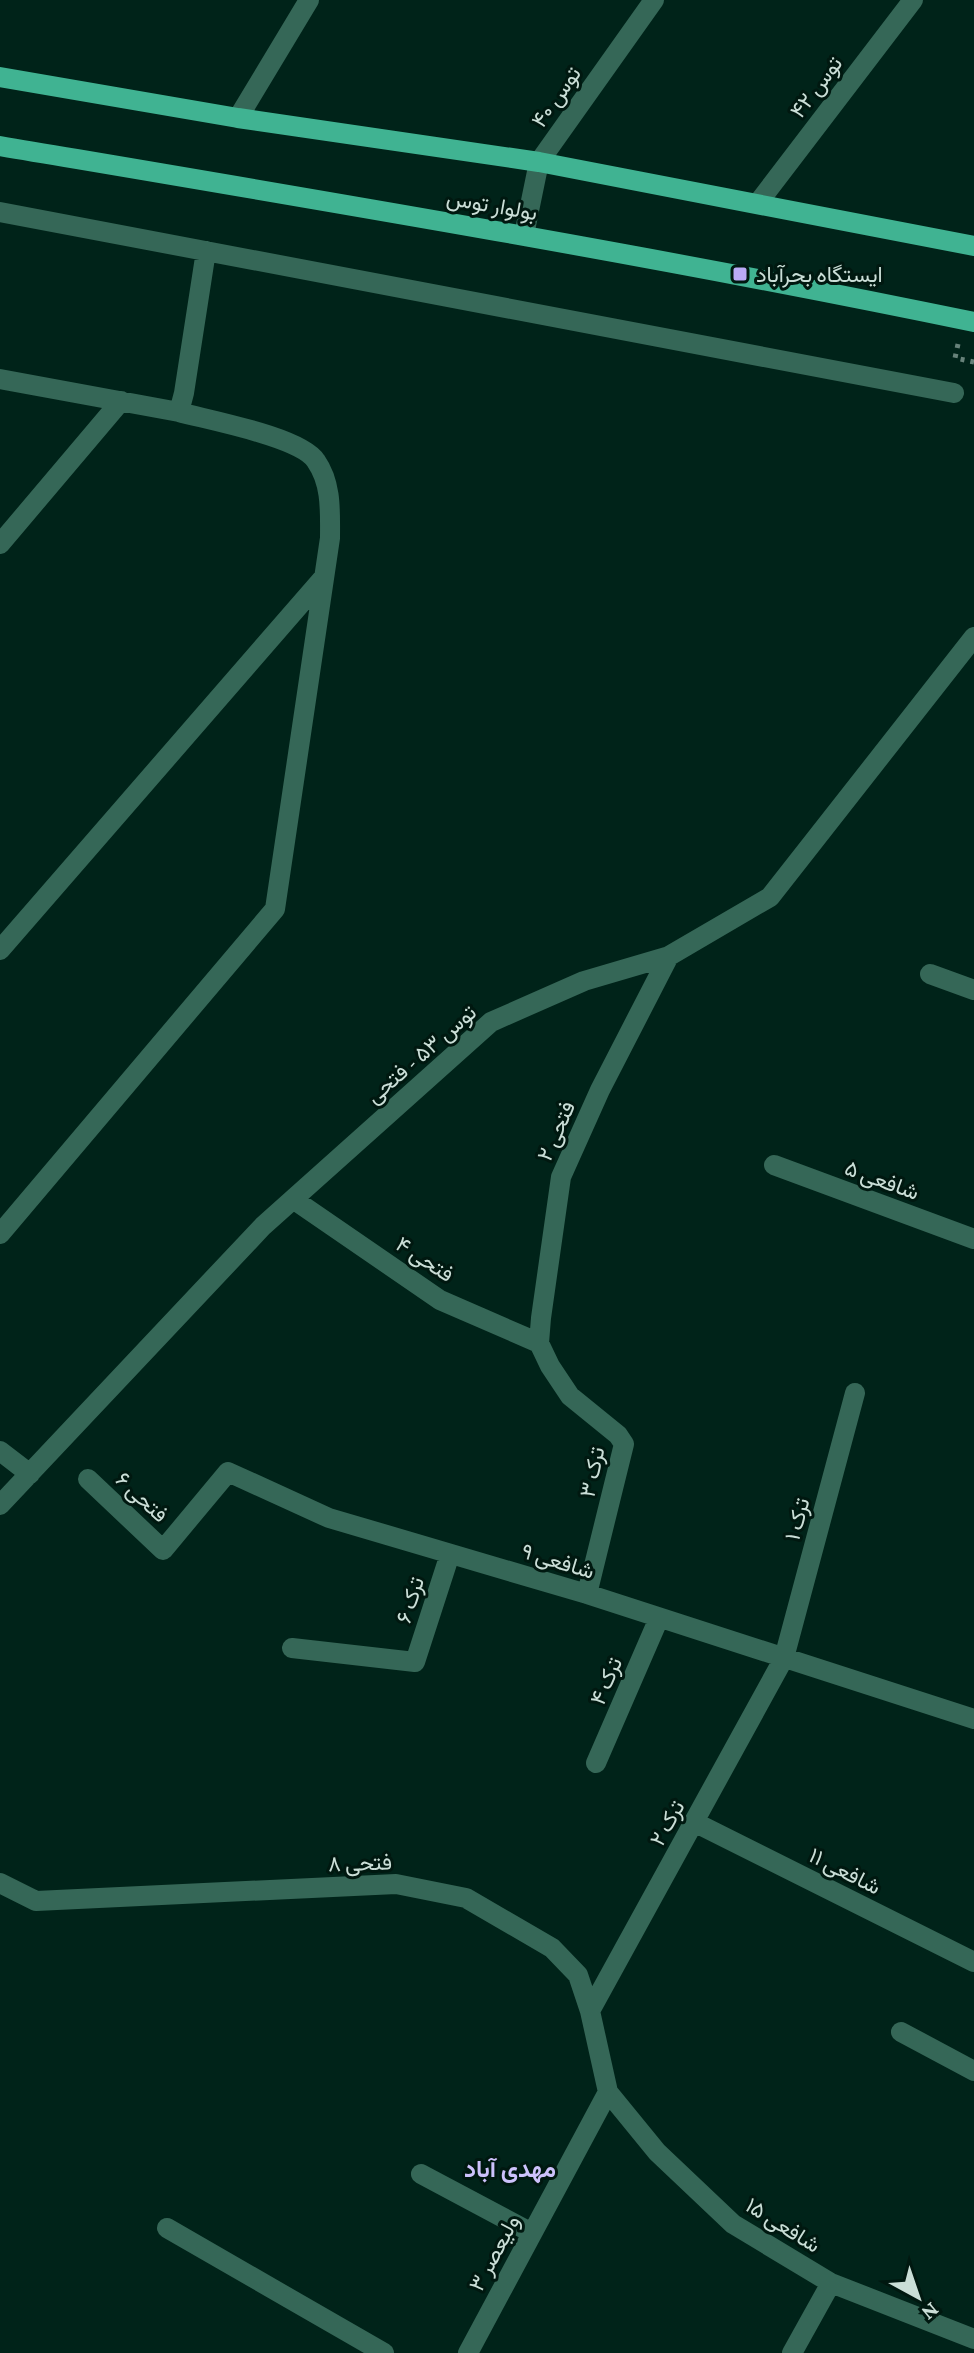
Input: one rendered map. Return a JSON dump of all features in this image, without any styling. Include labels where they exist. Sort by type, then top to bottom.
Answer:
[{"type":"main road","points":[[0,77],[238,118],[539,162],[974,246]]},
{"type":"main road","name":"بولوار توس","points":[[0,146],[740,274],[974,322]]},
{"type":"street","points":[[238,118],[309,0]]},
{"type":"street","name":"توس ۴۰","points":[[524,235],[539,162],[654,0]]},
{"type":"street","name":"توس ۴۲","points":[[758,203],[913,0]]},
{"type":"street","points":[[0,212],[954,393]]},
{"type":"street","points":[[179,412],[206,251]]},
{"type":"street","points":[[0,379],[179,412],[285,441],[316,459],[331,497],[330,538],[275,909],[0,1234]]},
{"type":"street","points":[[0,544],[121,401]]},
{"type":"street","points":[[0,950],[324,577]]},
{"type":"street","name":"توس ۵۳ - فتحی","points":[[0,1505],[263,1226],[491,1022],[584,981],[669,956],[770,897],[974,637]]},
{"type":"street","name":"فتحی ۲","points":[[539,1343],[561,1177],[600,1090],[669,956]]},
{"type":"street","points":[[930,974],[974,990]]},
{"type":"street","name":"شافعی ۵","points":[[774,1165],[974,1239]]},
{"type":"street","name":"فتحی ۴","points":[[293,1199],[440,1300],[539,1343]]},
{"type":"street","name":"ترک ۳","points":[[539,1343],[570,1396],[618,1435],[624,1444],[587,1594]]},
{"type":"street","name":"ترک ۱","points":[[784,1658],[855,1393]]},
{"type":"street","points":[[0,1451],[30,1474]]},
{"type":"street","name":"شافعی ۹","points":[[163,1550],[228,1472],[329,1518],[587,1594],[974,1719]]},
{"type":"street","name":"فتحی ۶","points":[[88,1479],[163,1550]]},
{"type":"street","name":"ترک ۶","points":[[292,1648],[415,1662],[450,1554]]},
{"type":"street","name":"ترک ۴","points":[[596,1763],[659,1618]]},
{"type":"street","name":"ترک ۲","points":[[590,2011],[784,1658]]},
{"type":"street","name":"شافعی ۱۱","points":[[694,1822],[974,1962]]},
{"type":"street","name":"فتحی ۸","points":[[0,1883],[36,1901],[396,1884],[466,1898],[552,1948],[578,1975],[590,2011],[608,2092]]},
{"type":"street","points":[[901,2032],[974,2071]]},
{"type":"street","name":"ولیعصر ۳","points":[[468,2353],[608,2092]]},
{"type":"street","name":"شافعی ۱۵","points":[[608,2092],[657,2152],[733,2224],[831,2283],[974,2341]]},
{"type":"street","points":[[421,2174],[532,2233]]},
{"type":"street","points":[[167,2228],[384,2353]]},
{"type":"street","points":[[792,2353],[831,2283]]},
{"type":"street","points":[[970,2353],[974,2341]]},
{"type":"path","points":[[955,358],[974,362]]},
{"type":"place","name":"ایستگاه بحرآباد","points":[[740,274]]},
{"type":"district","name":"مهدی آباد","points":[[510,2168]]}]
